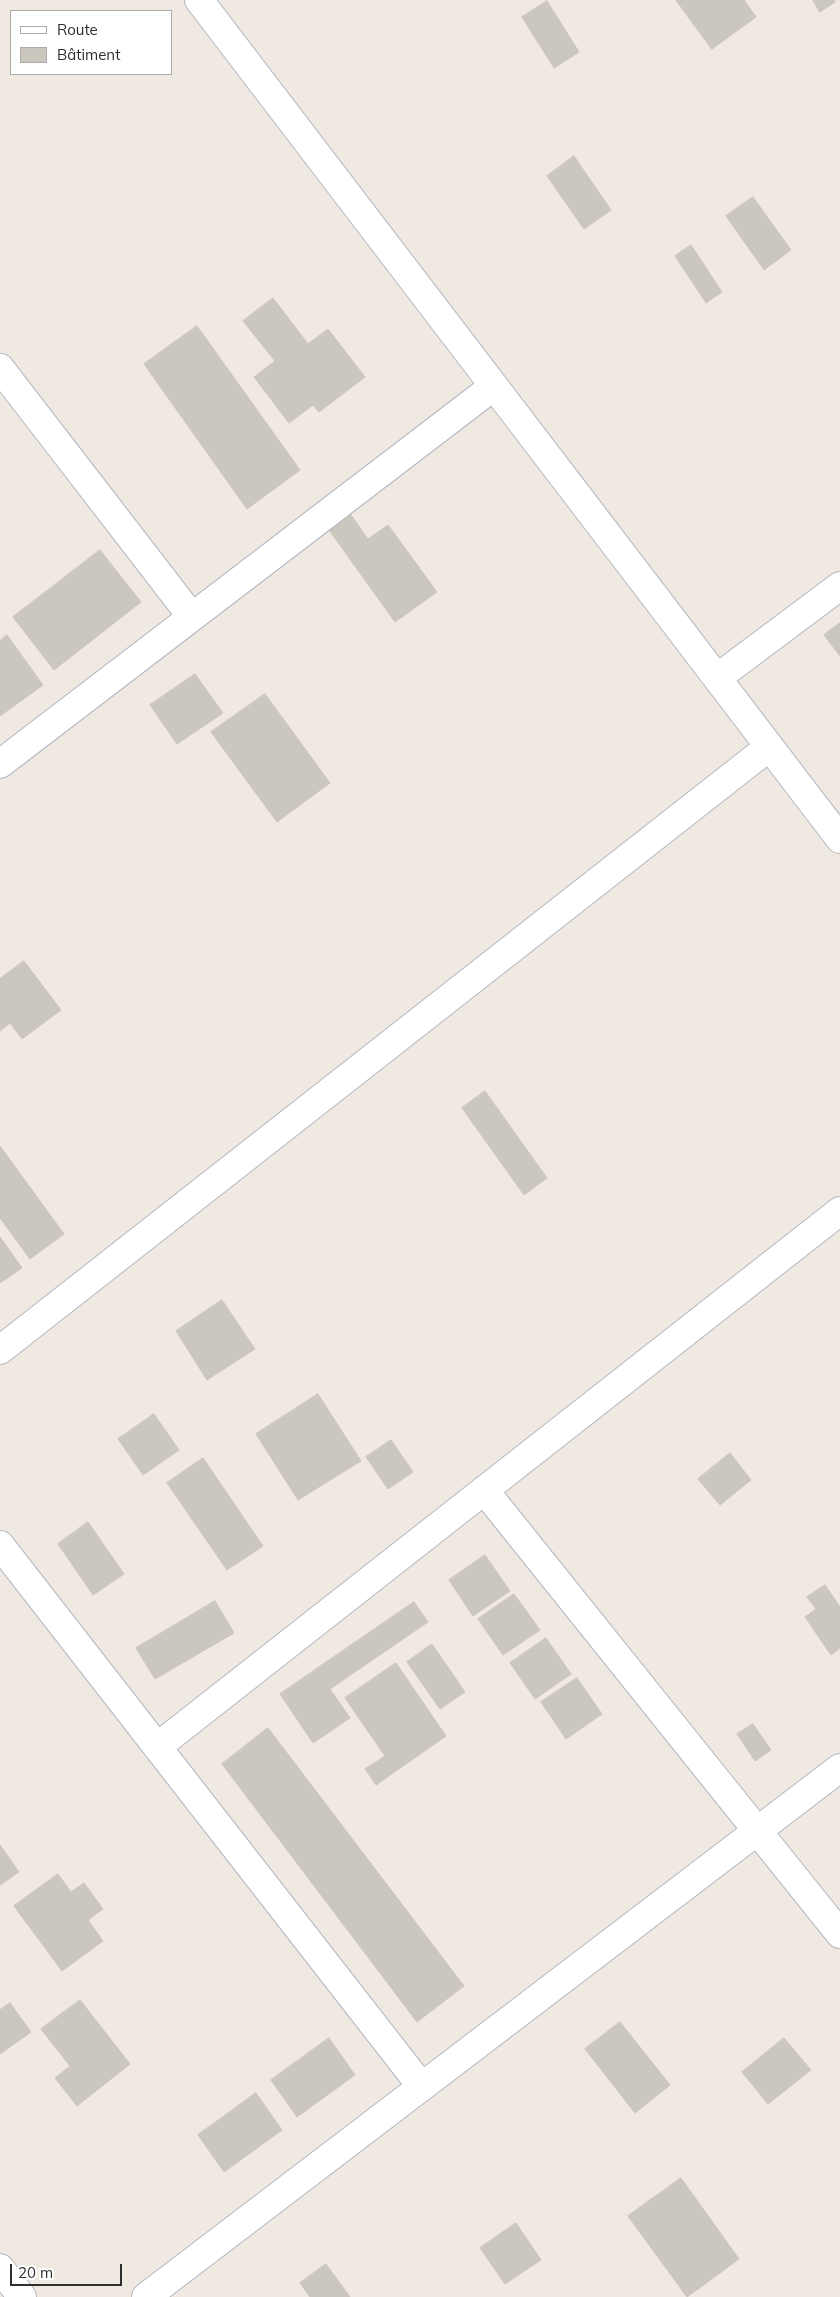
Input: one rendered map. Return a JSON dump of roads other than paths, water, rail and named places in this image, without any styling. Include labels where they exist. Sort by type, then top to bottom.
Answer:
[{"type":"street","points":[[200,0],[840,839]]},
{"type":"street","points":[[4,380],[192,617]]},
{"type":"street","points":[[0,764],[494,386]]},
{"type":"street","points":[[717,678],[840,586]]},
{"type":"street","points":[[0,1350],[769,747]]},
{"type":"street","points":[[157,1747],[840,1211]]},
{"type":"street","points":[[484,1490],[840,1934]]},
{"type":"street","points":[[0,1546],[422,2087]]},
{"type":"street","points":[[146,2297],[840,1768]]},
{"type":"street","points":[[0,2268],[22,2297]]}]
